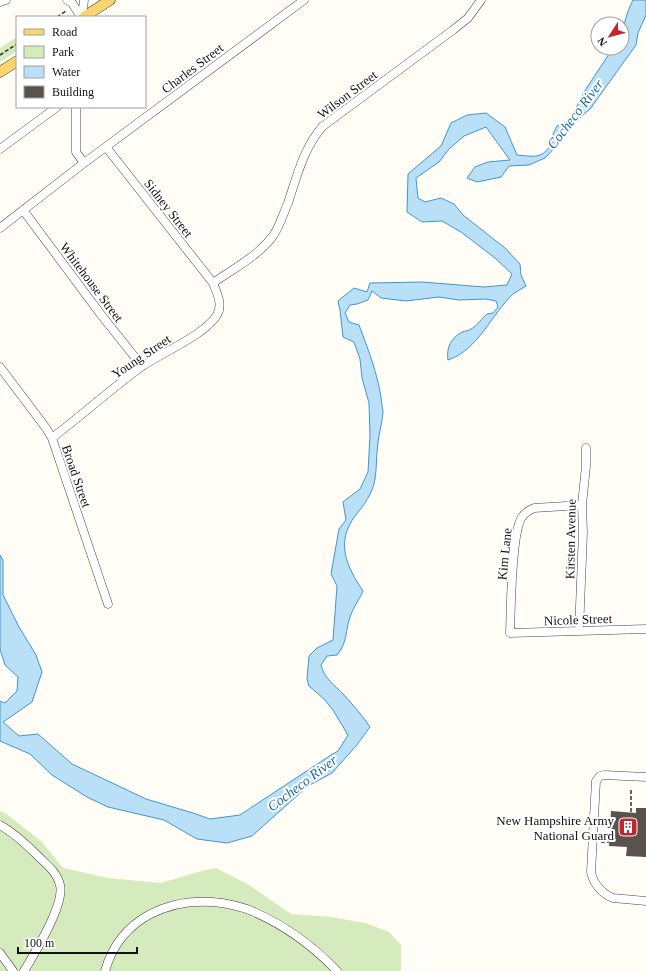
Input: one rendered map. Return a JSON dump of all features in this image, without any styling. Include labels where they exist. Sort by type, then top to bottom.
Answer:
[{"type":"main road","points":[[84,16],[110,0]]},
{"type":"main road","points":[[0,72],[16,62]]},
{"type":"street","points":[[0,2],[6,0]]},
{"type":"street","points":[[67,0],[72,3],[81,16]]},
{"type":"street","points":[[82,16],[84,0]]},
{"type":"street","name":"Charles Street","points":[[0,228],[84,163],[304,0]]},
{"type":"street","name":"Wilson Street","points":[[213,283],[254,255],[273,236],[282,219],[307,148],[322,126],[453,30],[468,18],[481,0]]},
{"type":"street","points":[[0,149],[56,108]]},
{"type":"street","points":[[76,108],[76,152],[84,163]]},
{"type":"street","name":"Sidney Street","points":[[106,147],[213,283]]},
{"type":"street","name":"Whitehouse Street","points":[[23,210],[102,316],[142,366]]},
{"type":"street","name":"Young Street","points":[[52,438],[142,366],[182,343],[212,322],[220,305],[213,283]]},
{"type":"street","name":"Broad Street","points":[[0,367],[52,438],[108,604]]},
{"type":"street","name":"Kirsten Avenue","points":[[579,631],[583,532],[582,505],[586,466],[586,448]]},
{"type":"street","name":"Kim Lane","points":[[510,633],[514,555],[519,522],[522,516],[528,511],[538,508],[582,505]]},
{"type":"street","name":"Nicole Street","points":[[510,633],[646,629]]},
{"type":"street","points":[[646,777],[604,775],[600,776],[596,781],[591,872],[594,883],[609,897],[646,901]]},
{"type":"street","points":[[0,825],[28,847],[46,864],[56,875],[60,885],[61,896],[57,908],[24,971]]},
{"type":"street","points":[[105,971],[108,961],[117,944],[132,926],[147,915],[180,903],[198,901],[230,905],[254,911],[308,943],[337,971]]},
{"type":"street","points":[[0,954],[13,971]]},
{"type":"path","points":[[59,16],[66,11]]},
{"type":"path","points":[[0,55],[16,45]]},
{"type":"path","points":[[631,788],[631,812]]},
{"type":"path","points":[[598,842],[609,842]]},
{"type":"green space","points":[[16,38],[16,52],[0,62],[0,48]]},
{"type":"green space","points":[[0,811],[5,813],[41,841],[63,868],[108,878],[161,883],[216,868],[249,885],[291,914],[331,917],[365,923],[389,932],[401,945],[401,971],[0,971]]},
{"type":"water","points":[[633,0],[646,0],[646,15],[638,33],[636,45],[630,53],[630,16],[627,16]]},
{"type":"water","name":"Cocheco River","points":[[608,56],[628,56],[590,109],[570,126],[559,143],[545,158],[529,165],[509,166],[501,177],[477,182],[467,178],[475,167],[488,162],[510,160],[486,127],[464,136],[449,149],[439,162],[416,178],[418,198],[425,202],[441,198],[454,204],[463,215],[505,248],[520,264],[521,275],[526,286],[513,294],[505,302],[484,331],[468,348],[459,355],[448,360],[448,351],[452,340],[458,334],[473,328],[487,314],[493,313],[498,307],[496,301],[486,299],[459,300],[439,297],[406,301],[381,298],[372,291],[368,300],[350,305],[345,313],[349,322],[359,325],[377,379],[383,413],[377,448],[374,484],[368,499],[349,526],[346,536],[345,545],[348,564],[363,591],[348,622],[345,641],[341,650],[337,655],[327,656],[321,665],[330,682],[354,706],[370,727],[356,746],[332,773],[308,786],[252,836],[227,843],[197,839],[164,820],[108,807],[87,797],[52,775],[30,754],[0,741],[0,701],[5,703],[17,691],[18,677],[5,665],[0,649],[0,555],[3,560],[3,595],[19,627],[36,655],[42,672],[32,702],[3,722],[19,736],[38,734],[72,764],[146,799],[210,819],[240,815],[338,751],[348,735],[333,710],[324,699],[309,686],[307,679],[309,656],[317,648],[333,640],[337,586],[331,574],[339,529],[346,520],[343,502],[360,489],[368,472],[370,436],[369,403],[362,378],[360,359],[354,342],[343,337],[338,301],[354,288],[367,292],[370,283],[422,282],[484,287],[507,285],[512,274],[495,258],[461,232],[442,221],[422,222],[407,212],[408,174],[441,146],[451,123],[467,115],[486,113],[505,127],[517,155],[540,155],[544,153],[551,145],[555,138],[553,134],[557,126],[570,120],[584,92]]},
{"type":"building","name":"New Hampshire Army National Guard","points":[[636,808],[646,808],[646,857],[626,856],[627,847],[609,846],[611,811],[636,813]]},
{"type":"place","name":"New Hampshire Army National Guard","points":[[628,827]]}]
